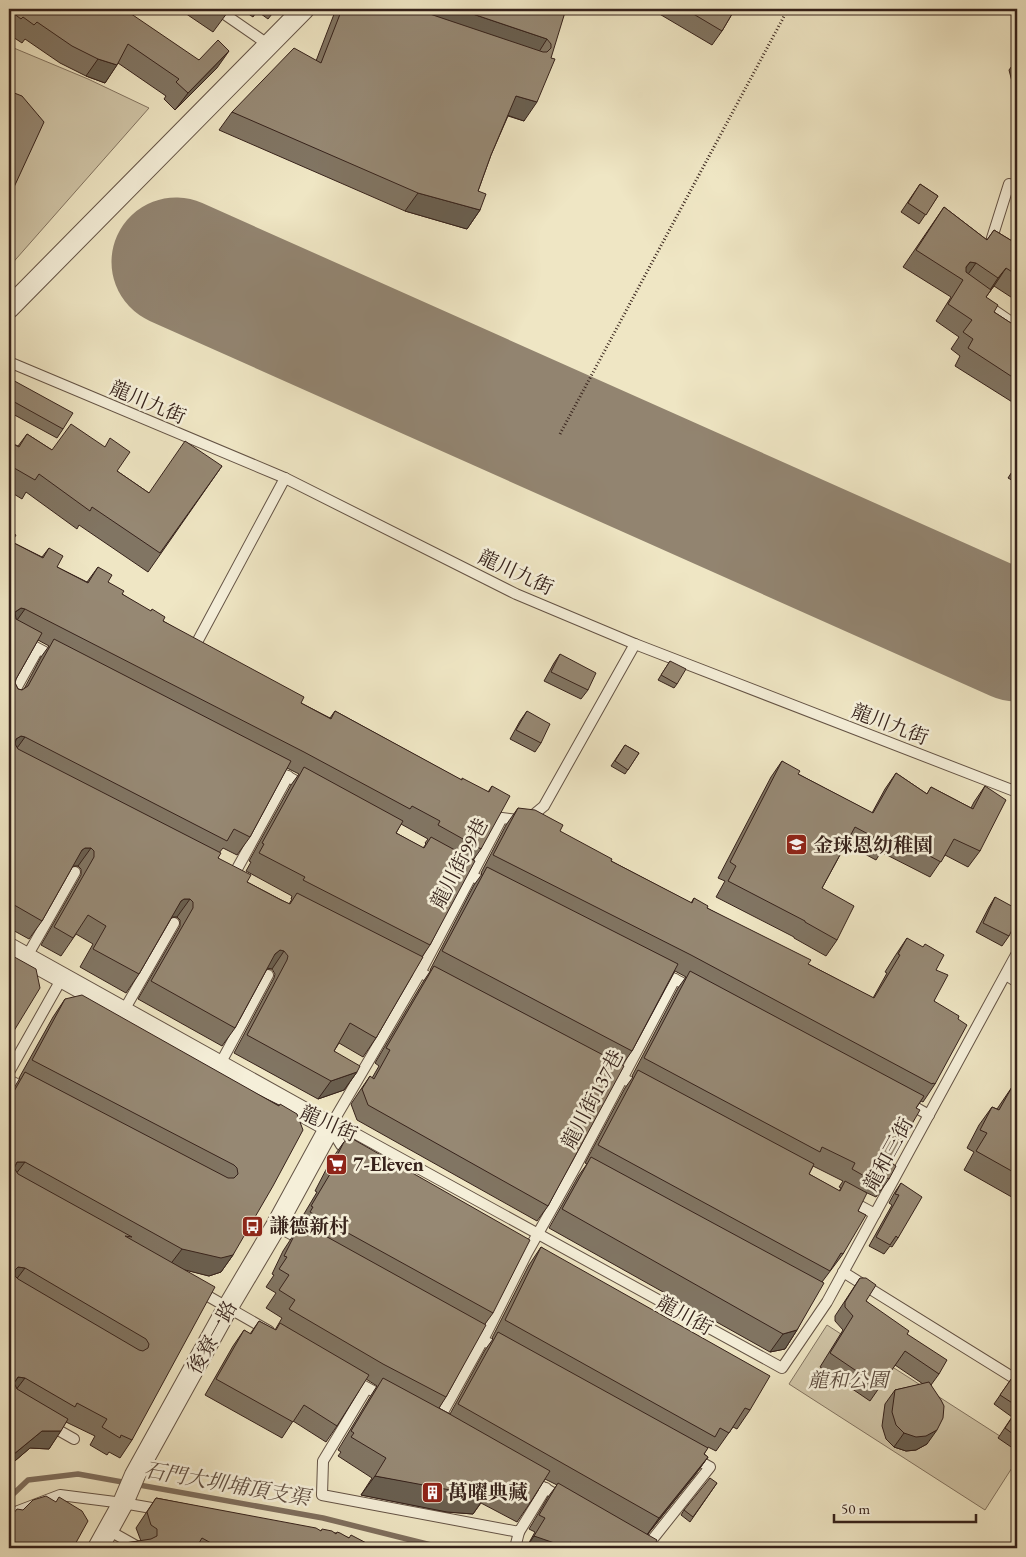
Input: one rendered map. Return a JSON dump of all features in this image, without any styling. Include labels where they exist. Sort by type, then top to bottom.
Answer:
[{"type":"street","points":[[9,308],[304,9]]},
{"type":"street","name":"龍川街","points":[[9,948],[330,1127]]},
{"type":"street","name":"後寮一路","points":[[98,1548],[228,1308],[276,1226],[330,1127]]},
{"type":"lane","points":[[217,9],[269,45]]},
{"type":"lane","points":[[992,238],[1009,184],[1017,187]]},
{"type":"lane","points":[[976,298],[1017,326]]},
{"type":"lane","name":"龍川九街","points":[[9,362],[286,478],[516,594],[635,644],[1017,792]]},
{"type":"lane","points":[[195,646],[286,478]]},
{"type":"lane","points":[[9,633],[64,662]]},
{"type":"lane","name":"龍川街99巷","points":[[330,1127],[420,973],[502,818],[526,822],[544,806],[635,644]]},
{"type":"lane","points":[[9,700],[38,649]]},
{"type":"lane","points":[[262,763],[314,790]]},
{"type":"lane","points":[[232,878],[288,776]]},
{"type":"lane","points":[[445,862],[498,889]]},
{"type":"lane","points":[[26,958],[75,872]]},
{"type":"lane","points":[[123,1012],[174,923]]},
{"type":"lane","name":"龍和三街","points":[[782,1368],[823,1299],[844,1272],[1017,953]]},
{"type":"lane","points":[[395,960],[447,986]]},
{"type":"lane","points":[[649,966],[702,993]]},
{"type":"lane","points":[[219,1066],[268,975]]},
{"type":"lane","points":[[1006,975],[1017,982]]},
{"type":"lane","points":[[9,1072],[62,978]]},
{"type":"lane","name":"龍川街137巷","points":[[436,1425],[538,1235],[581,1168],[623,1078],[676,979]]},
{"type":"lane","points":[[596,1065],[649,1092]]},
{"type":"lane","points":[[9,1080],[35,1093]]},
{"type":"lane","points":[[894,1096],[929,1115]]},
{"type":"lane","points":[[330,1127],[341,1145],[358,1155]]},
{"type":"lane","name":"龍川街","points":[[330,1127],[349,1130],[782,1368]]},
{"type":"lane","points":[[840,1195],[875,1214]]},
{"type":"lane","points":[[276,1226],[311,1245]]},
{"type":"lane","points":[[844,1272],[1017,1380]]},
{"type":"lane","points":[[186,1284],[277,1336]]},
{"type":"lane","points":[[457,1326],[509,1355]]},
{"type":"lane","points":[[342,1374],[393,1402]]},
{"type":"lane","points":[[367,1388],[323,1461],[322,1494],[519,1532]]},
{"type":"lane","points":[[41,1420],[74,1439]]},
{"type":"lane","points":[[644,1543],[710,1467],[684,1452]]},
{"type":"lane","points":[[520,1474],[571,1502]]},
{"type":"lane","points":[[515,1548],[519,1532],[546,1488]]},
{"type":"lane","points":[[9,1520],[18,1511],[60,1495],[128,1490],[172,1512]]},
{"type":"lane","points":[[108,1530],[140,1548]]},
{"type":"path","points":[[560,434],[788,9]]},
{"type":"green space","points":[[9,46],[88,79],[149,108],[9,267]]},
{"type":"green space","name":"龍和公園","points":[[827,1325],[1017,1447],[1017,1460],[985,1510],[789,1384]]},
{"type":"building","points":[[9,9],[124,9],[199,60],[218,40],[229,51],[188,93],[176,82],[179,79],[128,44],[117,65],[98,59],[72,46],[37,22],[34,25],[23,17],[21,19]]},
{"type":"building","points":[[216,9],[230,9],[226,15]]},
{"type":"building","points":[[342,9],[415,9],[547,52],[551,48],[551,44],[547,39],[458,9],[566,9],[551,58],[555,59],[537,102],[516,96],[478,191],[486,194],[480,210],[418,193],[232,112],[294,48],[321,63]]},
{"type":"building","points":[[685,9],[735,9],[722,31]]},
{"type":"building","points":[[9,91],[22,96],[44,122],[9,198]]},
{"type":"building","points":[[920,184],[938,196],[926,215],[908,203]]},
{"type":"building","points":[[944,207],[987,240],[994,230],[1017,244],[1017,275],[1006,268],[998,278],[976,263],[970,262],[966,267],[966,272],[991,290],[986,297],[998,305],[994,312],[1017,327],[1017,380],[968,348],[973,339],[963,332],[972,320],[948,304],[963,280],[916,250]]},
{"type":"building","points":[[9,378],[73,413],[63,429],[9,399]]},
{"type":"building","points":[[71,424],[105,447],[110,438],[130,452],[117,471],[149,493],[185,441],[222,466],[160,553],[92,507],[90,511],[39,474],[35,480],[9,465],[9,442],[19,447],[27,434],[52,450]]},
{"type":"building","points":[[9,531],[16,535],[12,542],[43,558],[49,548],[63,556],[57,567],[88,583],[98,567],[112,575],[108,582],[124,591],[122,594],[165,617],[163,621],[304,697],[301,703],[331,719],[335,711],[462,780],[462,778],[489,792],[492,786],[510,796],[481,849],[438,825],[440,821],[412,806],[410,809],[304,752],[25,609],[21,608],[15,612],[16,619],[42,633],[16,679],[15,683],[18,689],[22,690],[28,686],[54,639],[291,761],[250,837],[234,829],[227,841],[25,737],[21,736],[16,739],[15,744],[18,749],[221,853],[218,858],[251,875],[247,882],[281,900],[290,904],[297,893],[423,957],[376,1038],[350,1023],[334,1051],[360,1066],[357,1072],[331,1081],[247,1035],[287,960],[288,956],[284,951],[280,950],[275,954],[235,1028],[151,981],[193,908],[193,902],[190,899],[181,901],[139,974],[93,949],[106,926],[88,915],[73,938],[54,927],[94,857],[94,851],[91,848],[82,850],[42,921],[9,902]]},
{"type":"building","points":[[560,654],[596,673],[588,690],[551,672]]},
{"type":"building","points":[[670,661],[686,669],[677,684],[661,675]]},
{"type":"building","points":[[527,711],[550,724],[541,743],[516,730]]},
{"type":"building","points":[[625,745],[639,753],[628,770],[615,761]]},
{"type":"building","points":[[782,761],[800,771],[798,774],[873,813],[896,773],[927,794],[931,787],[973,809],[985,786],[1006,800],[980,851],[954,839],[941,862],[892,836],[887,844],[855,827],[822,888],[854,906],[837,940],[728,881],[736,866],[730,862]]},
{"type":"building","points":[[304,767],[403,821],[396,833],[424,848],[431,837],[475,861],[430,945],[303,880],[305,877],[259,853],[264,844],[262,843]]},
{"type":"building","points":[[518,808],[535,810],[563,825],[560,831],[612,859],[611,861],[692,903],[694,898],[708,906],[707,908],[811,960],[808,964],[874,998],[900,955],[898,954],[907,938],[923,947],[925,944],[944,955],[936,970],[948,975],[934,1001],[959,1016],[958,1019],[967,1025],[935,1084],[691,955],[493,855]]},
{"type":"building","points":[[487,867],[678,964],[632,1051],[442,951]]},
{"type":"building","points":[[995,897],[1017,909],[1017,920],[1009,936],[983,923]]},
{"type":"building","points":[[9,954],[36,969],[40,988],[9,1039]]},
{"type":"building","points":[[434,966],[624,1066],[548,1206],[368,1105],[362,1089],[370,1076],[374,1079],[390,1050],[386,1048]]},
{"type":"building","points":[[690,971],[924,1096],[916,1108],[920,1110],[890,1162],[896,1166],[889,1179],[877,1174],[873,1181],[852,1169],[855,1163],[822,1147],[820,1152],[644,1058]]},
{"type":"building","points":[[82,995],[279,1106],[280,1104],[297,1114],[303,1130],[233,1255],[221,1258],[182,1249],[25,1162],[17,1162],[14,1168],[18,1174],[132,1237],[125,1236],[215,1287],[132,1440],[121,1435],[120,1438],[102,1427],[107,1419],[77,1403],[75,1407],[25,1378],[18,1377],[14,1383],[17,1389],[68,1419],[61,1431],[42,1431],[14,1454],[9,1464],[9,1100],[25,1072],[228,1178],[234,1178],[238,1174],[237,1168],[234,1165],[32,1060],[65,999]],"holes":[[[18,1267],[25,1268],[146,1339],[149,1344],[148,1348],[143,1351],[139,1350],[18,1279],[15,1276],[15,1270]]]},
{"type":"building","points":[[638,1070],[814,1164],[809,1174],[840,1191],[845,1181],[867,1193],[858,1211],[866,1215],[843,1254],[841,1253],[830,1271],[598,1145]]},
{"type":"building","points":[[1012,1087],[1017,1090],[1017,1174],[976,1151],[987,1133],[980,1130],[992,1107],[999,1110]]},
{"type":"building","points":[[351,1138],[530,1240],[493,1313],[310,1212],[313,1207],[311,1206],[330,1174],[328,1173],[344,1142]]},
{"type":"building","points":[[591,1157],[824,1283],[797,1330],[783,1334],[562,1209]]},
{"type":"building","points":[[901,1183],[922,1197],[898,1238],[896,1236],[890,1245],[876,1237],[899,1195],[895,1194]]},
{"type":"building","points":[[302,1223],[486,1325],[446,1397],[383,1364],[289,1309],[295,1300],[279,1290],[289,1275],[279,1269],[287,1257],[284,1256]]},
{"type":"building","points":[[541,1247],[770,1376],[750,1410],[745,1408],[729,1433],[720,1428],[715,1437],[505,1320]]},
{"type":"building","points":[[860,1278],[866,1278],[876,1285],[866,1301],[909,1331],[907,1334],[947,1360],[939,1374],[905,1351],[880,1387],[830,1353],[853,1316],[845,1307],[845,1302]]},
{"type":"building","points":[[259,1321],[276,1330],[280,1323],[369,1375],[337,1426],[304,1405],[293,1422],[216,1379],[244,1330],[251,1334]]},
{"type":"building","points":[[498,1332],[708,1448],[704,1454],[708,1457],[659,1518],[458,1404]]},
{"type":"building","points":[[1014,1375],[1017,1377],[1017,1406],[1000,1395]]},
{"type":"building","points":[[383,1378],[550,1471],[530,1503],[494,1484],[486,1495],[375,1476],[386,1458],[351,1437],[354,1433],[351,1431]]},
{"type":"building","points":[[929,1382],[944,1406],[943,1418],[937,1430],[926,1436],[916,1437],[904,1433],[896,1425],[892,1412],[895,1390]]},
{"type":"building","points":[[1017,1410],[1017,1437],[1005,1428]]},
{"type":"building","points":[[710,1478],[717,1483],[693,1517],[684,1510]]},
{"type":"building","points":[[558,1483],[657,1540],[653,1548],[579,1548],[570,1542],[566,1547],[534,1536],[545,1518],[539,1515]]},
{"type":"building","points":[[46,1496],[56,1502],[59,1497],[82,1511],[88,1521],[73,1548],[9,1548],[9,1519],[17,1509],[23,1510],[33,1500]]},
{"type":"building","points":[[156,1498],[316,1528],[321,1531],[322,1529],[332,1531],[336,1534],[337,1532],[349,1538],[351,1535],[376,1548],[220,1548],[202,1538],[196,1548],[122,1548],[125,1543],[151,1539],[157,1536],[157,1529],[151,1525],[147,1512]]},
{"type":"waterway","name":"石門大圳埔頂支渠","points":[[9,1498],[28,1480],[78,1474],[323,1518],[443,1548]]},
{"type":"runway","points":[[176,262],[1017,637]]},
{"type":"place","name":"金琜恩幼稚園","points":[[797,845]]},
{"type":"place","name":"7-Eleven","points":[[337,1164]]},
{"type":"place","name":"謙德新村","points":[[253,1226]]},
{"type":"place","name":"萬曜典藏","points":[[432,1492]]}]
